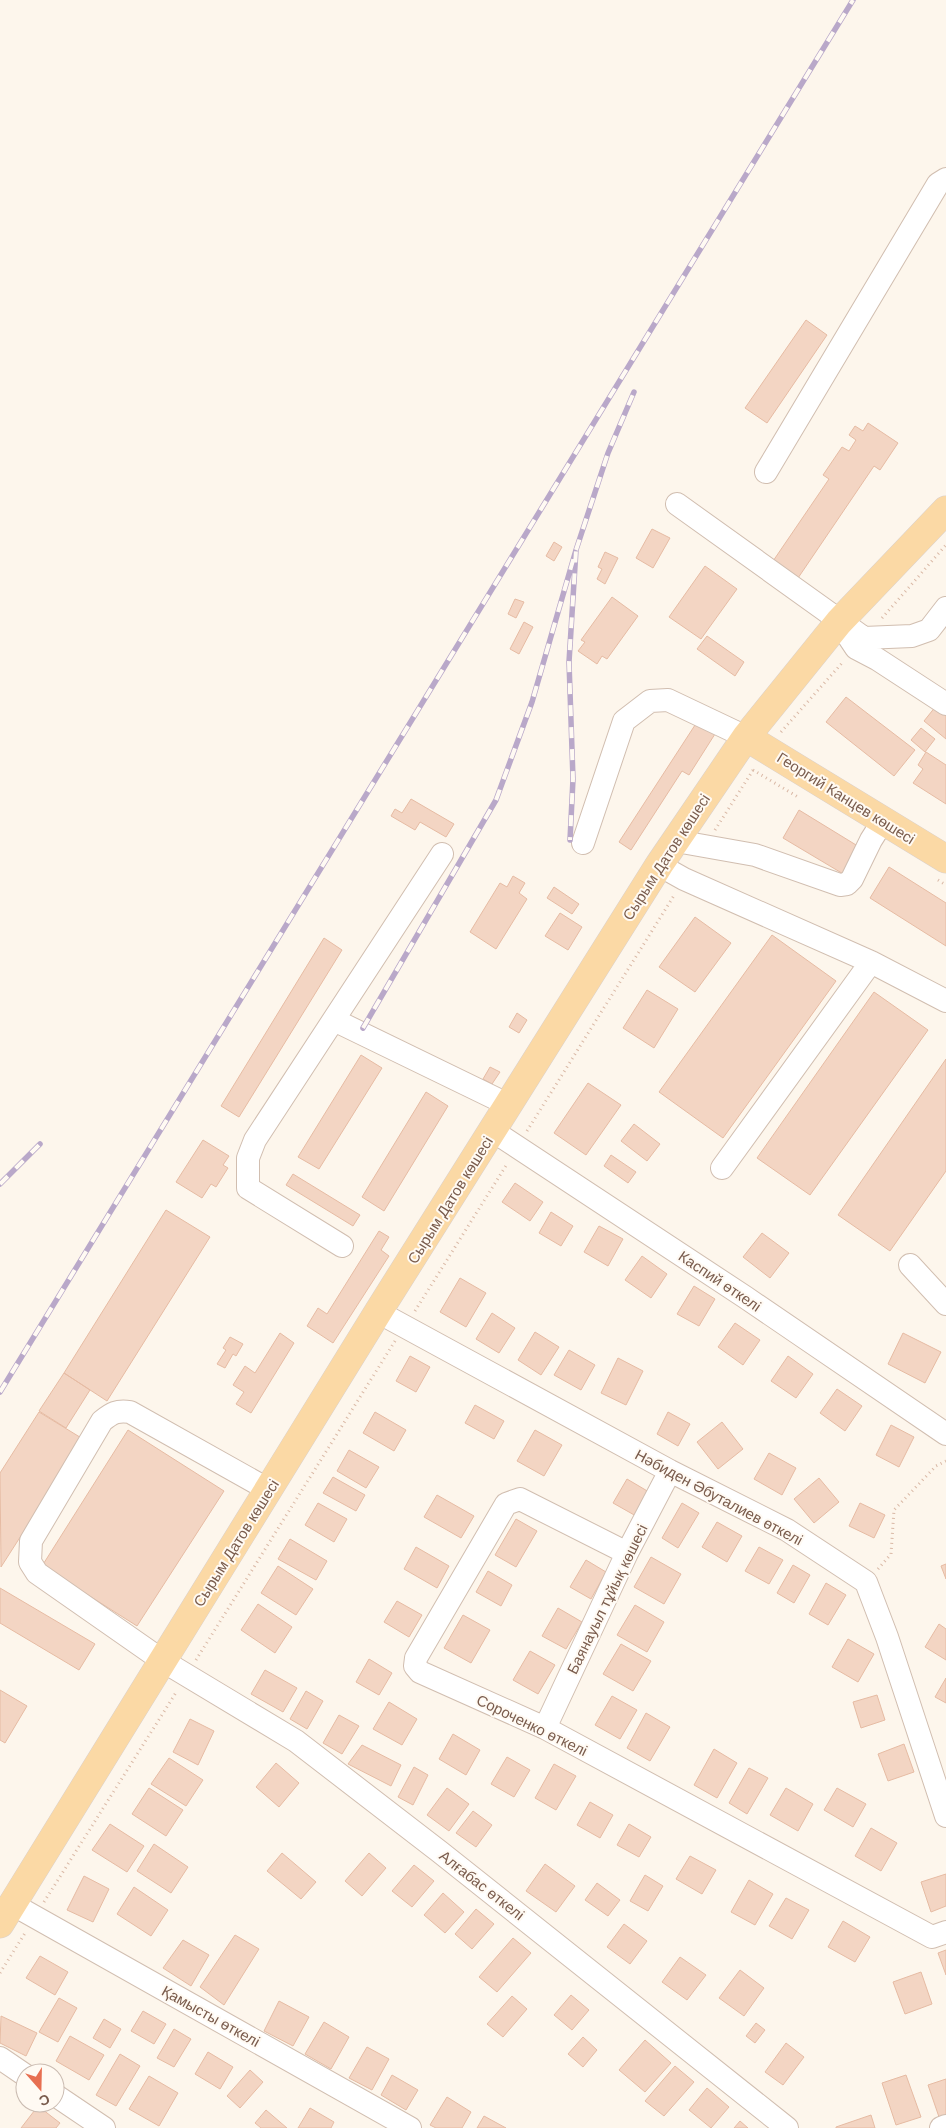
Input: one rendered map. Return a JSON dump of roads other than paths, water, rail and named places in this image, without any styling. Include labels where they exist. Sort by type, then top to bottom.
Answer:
[{"type":"main road","name":"Сырым Датов көшесі","points":[[6,1914],[378,1312],[659,865],[676,841],[756,743],[839,622],[946,510]]},
{"type":"main road","name":"Георгий Канцев көшесі","points":[[756,743],[946,859]]},
{"type":"street","points":[[766,472],[938,184],[946,179]]},
{"type":"street","points":[[677,504],[839,622],[877,659],[946,704]]},
{"type":"street","points":[[860,643],[912,636],[929,630],[946,608]]},
{"type":"street","points":[[583,843],[624,721],[650,700],[668,700],[756,743]]},
{"type":"street","points":[[676,841],[755,855],[840,885],[847,884],[852,879],[871,840],[884,821]]},
{"type":"street","points":[[342,1246],[248,1188],[248,1158],[255,1140],[442,854]]},
{"type":"street","points":[[659,865],[684,879],[871,962],[946,1001]]},
{"type":"street","points":[[722,1168],[871,962]]},
{"type":"street","points":[[334,1020],[509,1105]]},
{"type":"street","name":"Каспий өткелі","points":[[493,1131],[745,1297],[946,1434]]},
{"type":"street","points":[[910,1265],[946,1304]]},
{"type":"street","name":"Нәбиден Әбуталиев өткелі","points":[[378,1312],[670,1471],[787,1530],[866,1582],[887,1637],[946,1816]]},
{"type":"street","name":"Алғабас өткелі","points":[[269,1490],[130,1412],[113,1412],[102,1421],[31,1541],[30,1562],[37,1573],[163,1661],[296,1741],[440,1852],[787,2128]]},
{"type":"street","name":"Баянауыл тұйық көшесі","points":[[545,1728],[627,1552],[670,1471]]},
{"type":"street","name":"Сороченко өткелі","points":[[627,1552],[520,1500],[513,1500],[506,1504],[416,1658],[415,1666],[420,1672],[545,1728],[939,1935]]},
{"type":"street","name":"Қамысты өткелі","points":[[6,1914],[35,1917],[410,2128]]},
{"type":"street","points":[[0,2058],[15,2068]]},
{"type":"street","points":[[65,2102],[104,2128]]},
{"type":"street","points":[[941,2128],[946,2126]]},
{"type":"railway","points":[[0,1392],[853,0]]},
{"type":"railway","points":[[576,550],[608,453],[634,392]]},
{"type":"railway","points":[[363,1028],[496,800],[532,702],[576,550],[569,662],[573,779],[570,840]]},
{"type":"railway","points":[[0,1184],[40,1144]]}]
